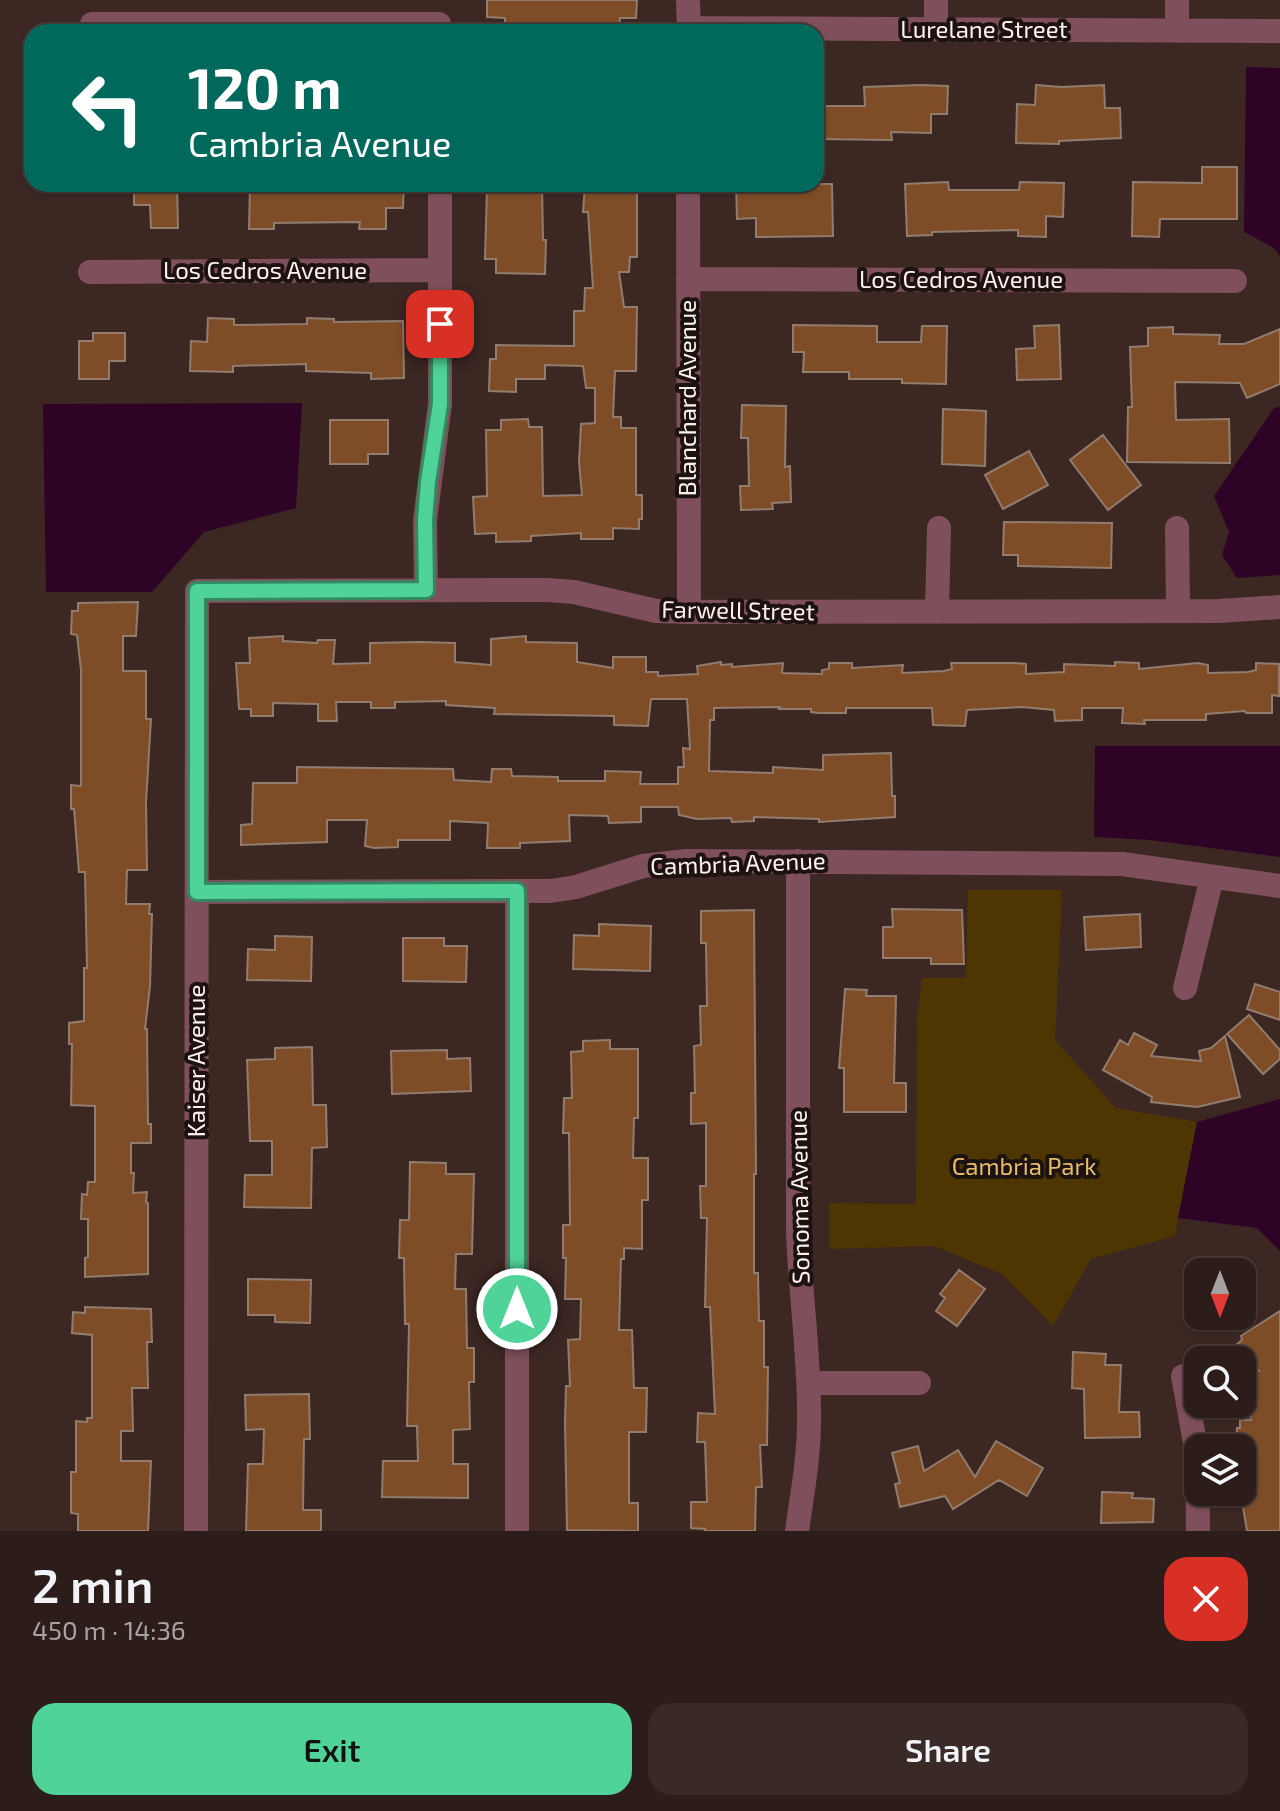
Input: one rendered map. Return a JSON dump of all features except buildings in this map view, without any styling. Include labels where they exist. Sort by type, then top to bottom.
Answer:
[{"type":"street","points":[[688,0],[689,24]]},
{"type":"street","points":[[936,0],[936,29]]},
{"type":"street","points":[[1177,0],[1177,31]]},
{"type":"street","points":[[92,24],[439,19]]},
{"type":"street","name":"Lurelane Street","points":[[824,29],[1280,31]]},
{"type":"street","points":[[426,590],[425,520],[440,404],[440,192]]},
{"type":"street","name":"Blanchard Avenue","points":[[688,192],[689,612]]},
{"type":"street","name":"Los Cedros Avenue","points":[[90,272],[440,270]]},
{"type":"street","name":"Los Cedros Avenue","points":[[688,279],[1235,281]]},
{"type":"street","points":[[937,612],[939,528]]},
{"type":"street","points":[[1177,528],[1178,611]]},
{"type":"street","name":"Farwell Street","points":[[197,591],[574,592],[632,607],[689,612],[1178,611],[1280,607]]},
{"type":"street","name":"Kaiser Avenue","points":[[196,1531],[197,591]]},
{"type":"street","name":"Cambria Avenue","points":[[197,892],[563,890],[663,863],[798,861],[1075,862],[1152,867],[1280,886]]},
{"type":"street","name":"Sonoma Avenue","points":[[797,1531],[809,1425],[798,1230],[798,861]]},
{"type":"street","points":[[1185,988],[1212,877]]},
{"type":"street","points":[[517,891],[517,1531]]},
{"type":"street","points":[[1183,1376],[1197,1454],[1198,1531]]},
{"type":"street","points":[[809,1383],[919,1383]]},
{"type":"green space","name":"Cambria Park","points":[[968,890],[1062,890],[1055,1040],[1116,1108],[1197,1122],[1175,1236],[1091,1259],[1053,1326],[1002,1274],[934,1246],[829,1249],[829,1203],[916,1204],[917,1020],[922,978],[966,978]]},
{"type":"shaded area","points":[[1246,67],[1280,68],[1280,256],[1274,248],[1244,232]]},
{"type":"shaded area","points":[[302,403],[296,508],[204,532],[152,592],[46,592],[43,404]]},
{"type":"shaded area","points":[[1280,407],[1280,575],[1237,578],[1222,555],[1229,532],[1214,496],[1274,408]]},
{"type":"shaded area","points":[[1095,746],[1280,746],[1280,857],[1150,840],[1094,837]]},
{"type":"shaded area","points":[[1280,1099],[1280,1251],[1257,1228],[1178,1218],[1197,1122]]},
{"type":"route","points":[[440,324],[440,404],[425,520],[426,590],[197,591],[197,892],[517,891],[517,1309]]}]
